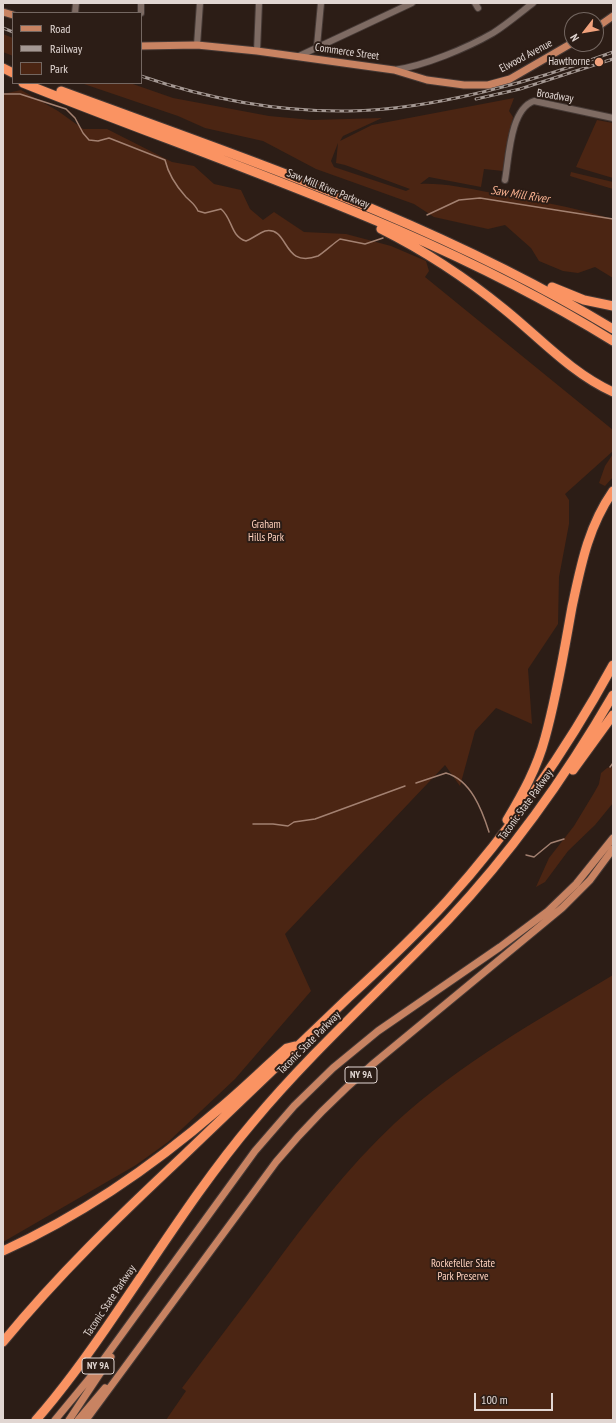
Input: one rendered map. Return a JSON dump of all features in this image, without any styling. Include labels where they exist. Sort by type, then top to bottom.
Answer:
[{"type":"highway","points":[[3,68],[12,72]]},
{"type":"highway","name":"Saw Mill River Parkway","points":[[26,84],[395,229],[480,268],[532,295],[613,341]]},
{"type":"highway","name":"Saw Mill River Parkway","points":[[42,84],[336,193],[434,234],[516,274],[613,329]]},
{"type":"highway","points":[[355,213],[418,249],[462,277],[498,304],[574,368],[613,392]]},
{"type":"highway","points":[[434,234],[514,268],[564,293],[584,300],[613,306]]},
{"type":"highway","points":[[486,854],[523,792],[541,753],[552,711],[583,555],[594,524],[613,491]]},
{"type":"highway","name":"Taconic State Parkway","points":[[3,1342],[52,1285],[106,1229],[441,908],[486,854],[550,769],[613,665]]},
{"type":"highway","name":"Taconic State Parkway","points":[[36,1420],[72,1377],[201,1189],[254,1120],[292,1078],[460,907],[515,842],[551,793],[584,744],[613,695]]},
{"type":"highway","points":[[551,793],[578,764],[613,715]]},
{"type":"highway","points":[[3,1251],[71,1217],[131,1178],[207,1120],[287,1048],[300,1044]]},
{"type":"main road","points":[[604,22],[613,16]]},
{"type":"main road","name":"Commerce Street","points":[[142,46],[196,46],[257,51],[394,70]]},
{"type":"main road","name":"Elwood Avenue","points":[[394,70],[427,80],[488,85],[510,79],[564,48]]},
{"type":"main road","name":"NY 9A","points":[[55,1420],[87,1382],[256,1151],[280,1121],[308,1092],[378,1031],[548,912],[576,884],[613,838]]},
{"type":"main road","name":"NY 9A","points":[[86,1420],[276,1162],[310,1123],[373,1064],[562,908],[590,880],[613,850]]},
{"type":"main road","points":[[69,1420],[110,1358],[139,1310]]},
{"type":"main road","points":[[78,1420],[147,1338]]},
{"type":"street","points":[[196,46],[200,3]]},
{"type":"street","points":[[257,51],[260,3]]},
{"type":"street","points":[[317,46],[321,3]]},
{"type":"street","points":[[299,56],[317,46],[412,3]]},
{"type":"street","name":"Commerce Street","points":[[394,70],[423,64],[474,42],[493,32],[533,3]]},
{"type":"street","name":"Broadway","points":[[505,180],[516,118],[527,104],[534,101],[613,118]]},
{"type":"green space","points":[[3,34],[12,38],[12,56],[3,52]]},
{"type":"green space","points":[[84,84],[133,84],[173,98],[269,116],[312,120],[382,118],[343,136],[340,141],[372,125],[514,98],[509,111],[513,117],[503,171],[484,169],[481,187],[429,177],[420,184],[454,186],[519,197],[613,219],[613,278],[595,267],[578,273],[563,271],[539,261],[531,248],[505,225],[488,229],[434,217],[414,204],[316,169],[263,141],[205,128],[178,116]],"holes":[[[338,143],[336,163],[410,189],[406,191],[334,167],[331,161]]]},
{"type":"green space","name":"Graham Hills Park","points":[[21,90],[58,111],[83,129],[107,129],[172,162],[194,166],[214,184],[241,190],[250,209],[263,220],[274,212],[304,232],[346,234],[391,246],[426,261],[429,271],[425,277],[613,430],[613,451],[565,494],[569,500],[569,524],[559,577],[558,624],[528,669],[532,724],[496,708],[475,731],[460,786],[445,765],[285,934],[311,991],[235,1079],[168,1142],[136,1165],[3,1242],[3,94]]},
{"type":"green space","points":[[597,120],[613,123],[613,178],[576,167]]},
{"type":"green space","points":[[571,172],[613,182],[613,189],[570,176]]},
{"type":"green space","points":[[613,454],[613,477],[605,486],[599,483],[605,466]]},
{"type":"green space","points":[[610,767],[613,768],[613,803],[595,825],[568,851],[545,882],[536,887],[549,858],[574,826],[594,793],[599,784],[601,773]]},
{"type":"green space","name":"Rockefeller State Park Preserve","points":[[613,975],[613,1420],[166,1420],[186,1391],[182,1388],[299,1232],[344,1176],[377,1140],[420,1101],[500,1043]]},
{"type":"waterway","name":"Saw Mill River","points":[[3,94],[20,94],[66,109],[75,118],[83,133],[89,140],[98,141],[109,138],[165,160],[168,170],[176,184],[198,211],[205,213],[221,209],[225,213],[237,235],[246,241],[265,231],[273,231],[279,235],[292,252],[298,257],[306,258],[318,256],[340,239],[365,244],[383,238]]},
{"type":"waterway","name":"Saw Mill River","points":[[427,215],[459,200],[480,198],[613,219]]},
{"type":"waterway","points":[[610,767],[613,763]]},
{"type":"waterway","points":[[416,783],[446,773],[455,777],[469,789],[474,797],[483,814],[489,832]]},
{"type":"waterway","points":[[253,824],[288,826],[294,822],[315,819],[405,786]]},
{"type":"waterway","points":[[526,855],[534,857],[551,843],[564,839]]},
{"type":"railway","points":[[3,28],[12,32]]},
{"type":"railway","points":[[142,76],[192,91],[244,102],[296,109],[349,111],[381,109],[448,100],[517,83],[583,63],[613,52]]},
{"type":"railway","points":[[476,99],[520,89],[613,59]]},
{"type":"place","name":"Hawthorne","points":[[599,62]]}]
